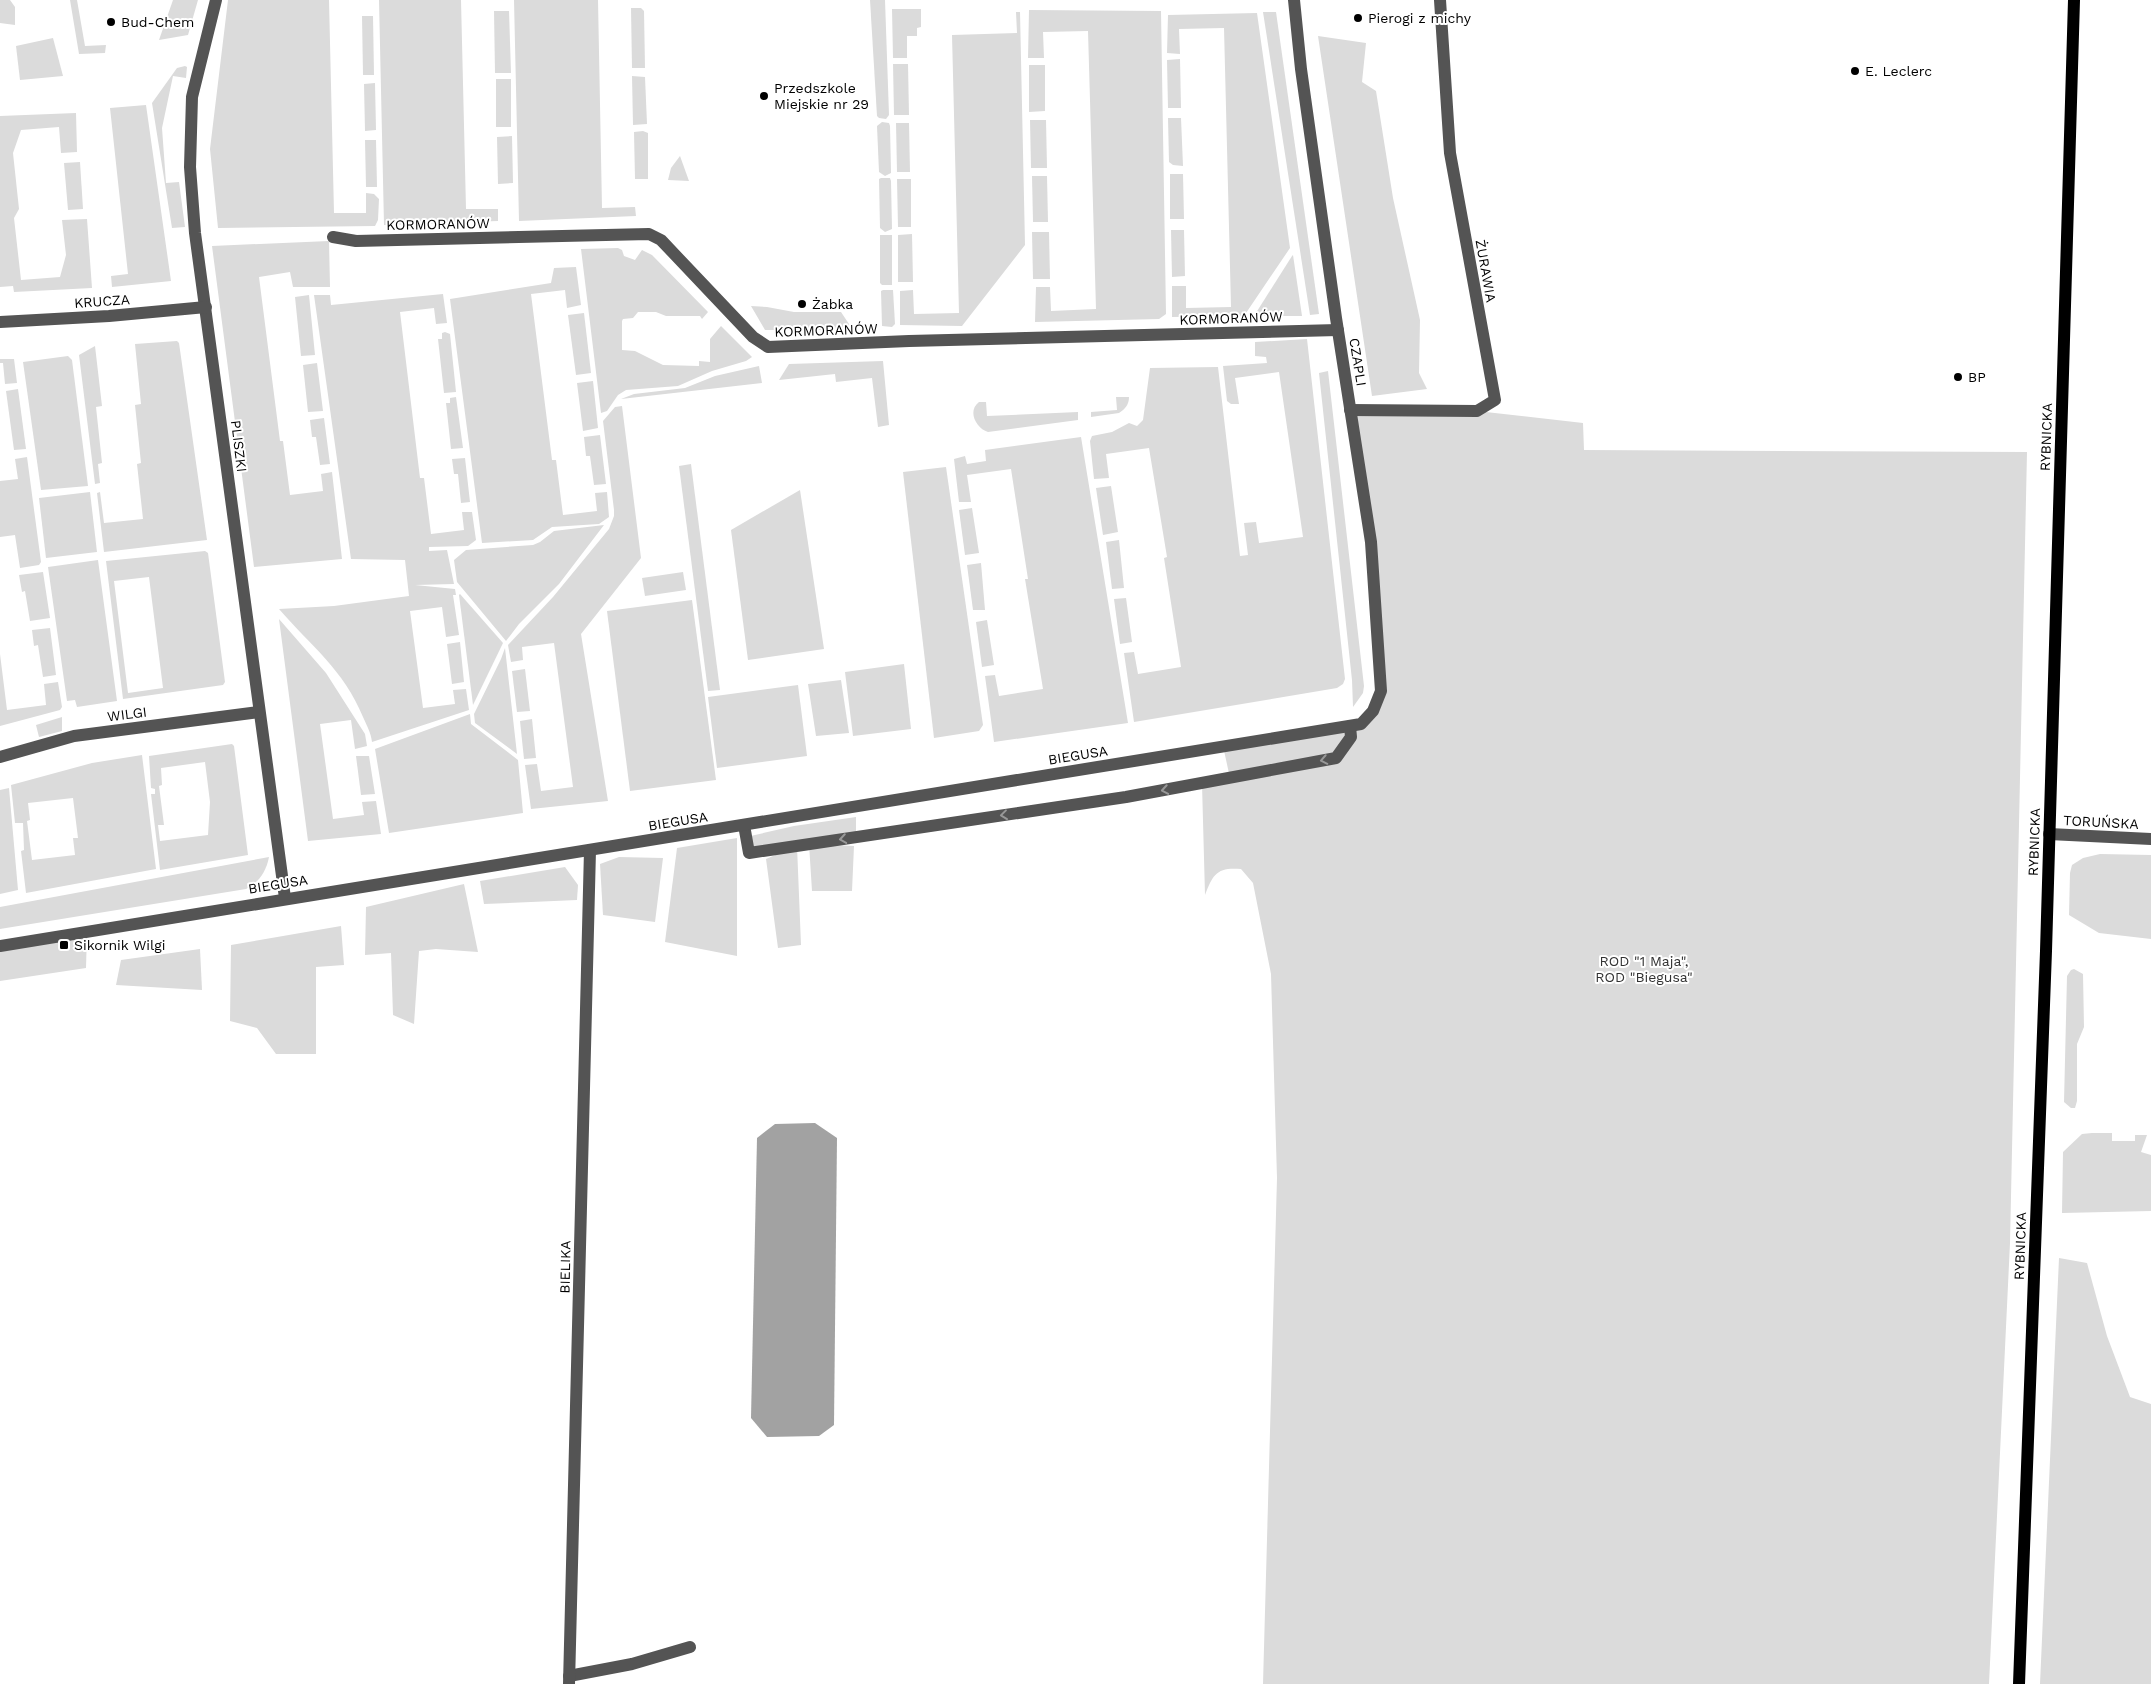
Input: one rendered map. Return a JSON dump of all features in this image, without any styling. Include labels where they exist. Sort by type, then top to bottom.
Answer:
[{"type":"main road","name":"RYBNICKA","points":[[2019,1684],[2049,834],[2074,0]]},
{"type":"street","name":"PLISZKI","points":[[216,0],[192,97],[190,167],[195,233],[285,898]]},
{"type":"street","name":"CZAPLI","points":[[744,825],[749,853],[1117,799],[1336,758],[1351,737],[1355,725],[1373,711],[1381,691],[1371,542],[1338,330],[1301,69],[1294,0]]},
{"type":"street","name":"ŻURAWIA","points":[[1350,410],[1477,411],[1495,400],[1450,153],[1440,26],[1440,0]]},
{"type":"street","name":"KORMORANÓW","points":[[333,237],[356,241],[648,234],[661,240],[754,337],[768,347],[909,341],[1338,330]]},
{"type":"street","name":"KRUCZA","points":[[0,322],[109,316],[206,307]]},
{"type":"street","name":"WILGI","points":[[0,757],[74,736],[259,712]]},
{"type":"street","name":"BIEGUSA","points":[[0,946],[1355,725]]},
{"type":"street","name":"TORUŃSKA","points":[[2049,834],[2151,839]]},
{"type":"street","name":"BIELIKA","points":[[569,1680],[590,850]]},
{"type":"street","points":[[569,1680],[690,1647]]},
{"type":"green space","points":[[0,0],[10,0],[15,7],[15,25],[0,23]]},
{"type":"green space","points":[[70,0],[77,0],[85,46],[106,45],[105,53],[79,54]]},
{"type":"green space","points":[[173,0],[198,0],[188,35],[159,40]]},
{"type":"green space","points":[[228,0],[329,0],[334,213],[366,213],[366,193],[374,194],[379,199],[378,220],[375,226],[218,228],[210,149]]},
{"type":"green space","points":[[379,0],[461,0],[466,209],[498,209],[498,221],[384,225]]},
{"type":"green space","points":[[514,0],[598,0],[602,208],[635,207],[636,216],[519,221]]},
{"type":"green space","points":[[870,0],[885,0],[889,115],[886,119],[877,116]]},
{"type":"green space","points":[[631,8],[641,8],[644,11],[645,68],[632,68]]},
{"type":"green space","points":[[892,9],[921,9],[921,27],[917,28],[917,36],[907,36],[907,58],[893,58]]},
{"type":"green space","points":[[1029,10],[1161,11],[1166,314],[1159,319],[1035,322],[1036,287],[1050,287],[1051,311],[1096,309],[1088,31],[1043,32],[1044,58],[1028,58]]},
{"type":"green space","points":[[494,11],[509,11],[511,73],[495,73]]},
{"type":"green space","points":[[1016,12],[1020,12],[1025,245],[962,326],[900,325],[900,291],[913,290],[914,314],[959,313],[952,35],[1017,33]]},
{"type":"green space","points":[[1263,12],[1276,12],[1319,314],[1310,315]]},
{"type":"green space","points":[[1257,13],[1290,248],[1244,316],[1172,317],[1172,286],[1186,286],[1186,308],[1231,307],[1224,28],[1179,29],[1180,54],[1167,53],[1168,15]]},
{"type":"green space","points":[[362,16],[373,16],[374,75],[363,75]]},
{"type":"green space","points":[[1318,36],[1366,43],[1362,82],[1376,91],[1393,198],[1420,320],[1419,373],[1427,389],[1372,396]]},
{"type":"green space","points":[[53,38],[63,76],[20,80],[16,46]]},
{"type":"green space","points":[[1180,59],[1181,108],[1168,108],[1167,60]]},
{"type":"green space","points":[[893,64],[908,64],[909,115],[894,115]]},
{"type":"green space","points":[[1029,65],[1045,65],[1045,111],[1029,112]]},
{"type":"green space","points":[[187,67],[186,78],[173,76],[162,128],[166,183],[179,182],[185,227],[172,228],[152,103],[177,68]]},
{"type":"green space","points":[[632,76],[645,77],[647,124],[633,125]]},
{"type":"green space","points":[[496,79],[511,79],[511,127],[496,127]]},
{"type":"green space","points":[[375,83],[376,130],[365,131],[364,84]]},
{"type":"green space","points":[[146,105],[171,281],[112,287],[111,276],[128,274],[110,108]]},
{"type":"green space","points":[[76,113],[77,152],[61,153],[59,127],[21,130],[13,153],[19,209],[14,218],[21,280],[60,277],[66,255],[62,220],[87,219],[92,288],[14,292],[13,286],[0,287],[0,116]]},
{"type":"green space","points":[[1168,118],[1181,118],[1183,166],[1173,165],[1169,162]]},
{"type":"green space","points":[[1030,120],[1046,120],[1047,168],[1031,168]]},
{"type":"green space","points":[[882,122],[889,123],[890,126],[891,173],[885,176],[879,172],[877,126]]},
{"type":"green space","points":[[896,123],[909,123],[910,172],[897,172]]},
{"type":"green space","points":[[643,131],[648,133],[648,179],[635,179],[634,132]]},
{"type":"green space","points":[[512,136],[513,183],[498,184],[497,137]]},
{"type":"green space","points":[[365,140],[376,140],[377,187],[366,187]]},
{"type":"green space","points":[[680,156],[689,181],[668,180],[671,168]]},
{"type":"green space","points":[[80,162],[83,209],[68,210],[64,163]]},
{"type":"green space","points":[[1170,174],[1183,174],[1184,219],[1170,219]]},
{"type":"green space","points":[[1032,176],[1047,176],[1048,222],[1033,222]]},
{"type":"green space","points":[[890,178],[891,181],[892,229],[885,232],[880,228],[879,179]]},
{"type":"green space","points":[[897,179],[911,179],[911,227],[898,227]]},
{"type":"green space","points":[[1171,230],[1184,230],[1185,276],[1172,277]]},
{"type":"green space","points":[[1032,232],[1049,232],[1050,279],[1033,279]]},
{"type":"green space","points":[[912,234],[913,282],[898,282],[898,235]]},
{"type":"green space","points":[[880,235],[892,235],[892,285],[882,285],[880,283]]},
{"type":"green space","points":[[329,241],[330,287],[293,287],[290,272],[259,277],[280,441],[283,441],[290,495],[323,491],[321,474],[332,472],[342,559],[254,567],[212,246]]},
{"type":"green space","points":[[618,248],[622,250],[624,256],[635,260],[642,250],[652,255],[708,312],[702,319],[700,316],[666,316],[656,312],[638,312],[633,318],[623,319],[622,321],[622,350],[635,351],[663,365],[699,366],[699,361],[710,362],[710,339],[721,326],[752,357],[746,361],[712,371],[678,386],[626,390],[618,395],[607,411],[601,413],[581,249]]},
{"type":"green space","points":[[1292,256],[1302,316],[1254,316]]},
{"type":"green space","points":[[576,267],[581,305],[567,308],[565,290],[531,294],[552,460],[556,460],[563,515],[597,511],[595,493],[607,492],[609,517],[599,524],[552,527],[533,540],[482,543],[450,299],[551,283],[554,268]]},
{"type":"green space","points":[[893,290],[895,324],[892,327],[882,326],[881,291]]},
{"type":"green space","points":[[443,294],[447,323],[436,324],[434,308],[400,312],[420,478],[424,478],[431,534],[464,530],[462,512],[472,512],[476,540],[468,546],[429,547],[429,551],[447,550],[454,584],[415,585],[455,589],[456,595],[453,595],[459,635],[446,637],[442,607],[410,611],[423,708],[455,704],[453,690],[466,689],[469,710],[372,742],[355,700],[337,672],[279,609],[334,606],[409,596],[405,560],[351,559],[314,295],[330,295],[331,305]]},
{"type":"green space","points":[[309,295],[315,355],[301,356],[295,297]]},
{"type":"green space","points":[[751,306],[794,312],[841,312],[853,330],[765,330]]},
{"type":"green space","points":[[584,313],[591,373],[576,375],[568,315]]},
{"type":"green space","points":[[442,333],[450,334],[456,392],[444,393],[438,339],[442,339]]},
{"type":"green space","points":[[1307,339],[1345,679],[1343,684],[1337,688],[1134,722],[1124,653],[1134,652],[1138,674],[1181,667],[1164,558],[1167,557],[1149,448],[1106,454],[1109,478],[1094,479],[1090,441],[1092,436],[1112,432],[1129,423],[1137,426],[1143,420],[1150,368],[1218,367],[1240,556],[1248,555],[1244,523],[1256,522],[1259,543],[1303,537],[1279,372],[1235,378],[1239,404],[1231,404],[1227,401],[1223,366],[1267,363],[1266,357],[1255,356],[1255,342]]},
{"type":"green space","points":[[177,341],[179,343],[207,540],[104,552],[97,493],[100,492],[104,523],[143,519],[137,464],[141,463],[135,405],[141,404],[135,344]]},
{"type":"green space","points":[[95,346],[102,406],[96,407],[102,463],[98,464],[100,483],[95,484],[79,355]]},
{"type":"green space","points":[[68,356],[72,360],[88,486],[41,490],[23,362]]},
{"type":"green space","points":[[0,359],[14,359],[17,383],[5,384],[3,363],[0,363]]},
{"type":"green space","points":[[883,361],[889,425],[878,427],[872,378],[836,382],[835,374],[779,380],[789,364]]},
{"type":"green space","points":[[317,363],[323,411],[308,412],[303,365]]},
{"type":"green space","points":[[759,366],[762,383],[621,399],[634,394],[685,388],[715,376]]},
{"type":"green space","points":[[1328,371],[1364,686],[1363,693],[1353,707],[1352,680],[1319,373]]},
{"type":"green space","points":[[593,381],[598,428],[583,431],[577,383]]},
{"type":"green space","points":[[18,389],[26,449],[14,450],[6,391]]},
{"type":"green space","points":[[456,397],[463,448],[451,449],[446,403],[450,403],[450,398]]},
{"type":"green space","points":[[1116,397],[1129,397],[1127,405],[1119,413],[1091,417],[1091,412],[1117,410]]},
{"type":"green space","points":[[979,402],[986,402],[987,416],[1078,412],[1078,420],[988,432],[980,427],[974,419],[975,406]]},
{"type":"green space","points":[[622,406],[641,558],[581,634],[608,801],[531,809],[525,765],[537,764],[541,791],[573,787],[554,643],[522,647],[523,660],[511,662],[508,645],[553,597],[609,529],[614,516],[614,510],[603,421],[615,407]]},
{"type":"green space","name":"ROD \"1 Maja\", ROD \"Biegusa\"","points":[[1350,410],[1477,411],[1583,423],[1584,450],[2027,452],[2010,1243],[1989,1684],[1263,1684],[1277,1178],[1271,974],[1253,883],[1241,869],[1226,869],[1217,873],[1205,895],[1202,784],[1230,778],[1223,746],[1361,724],[1381,691],[1376,620]]},
{"type":"green space","points":[[324,418],[330,464],[320,465],[316,437],[312,437],[310,420]]},
{"type":"green space","points":[[600,435],[606,484],[594,485],[590,456],[586,456],[584,437]]},
{"type":"green space","points":[[1081,437],[1128,723],[994,742],[985,676],[995,675],[999,696],[1043,689],[1025,579],[1028,579],[1011,469],[967,475],[971,502],[959,502],[954,459],[965,456],[967,464],[986,461],[985,450]]},
{"type":"green space","points":[[27,457],[41,562],[39,565],[20,568],[15,535],[0,537],[0,481],[18,479],[15,459]]},
{"type":"green space","points":[[465,458],[470,502],[461,503],[458,474],[454,474],[452,459]]},
{"type":"green space","points":[[691,464],[720,690],[708,691],[679,466]]},
{"type":"green space","points":[[946,467],[983,725],[979,731],[934,738],[903,472]]},
{"type":"green space","points":[[1111,486],[1118,532],[1103,535],[1096,488]]},
{"type":"green space","points":[[800,490],[824,649],[748,660],[731,530]]},
{"type":"green space","points":[[90,492],[97,552],[46,558],[39,498]]},
{"type":"green space","points":[[972,508],[979,553],[965,555],[959,510]]},
{"type":"green space","points":[[604,525],[559,584],[519,624],[506,641],[457,582],[454,560],[466,550],[533,545],[554,531]]},
{"type":"green space","points":[[1119,540],[1124,588],[1112,589],[1106,542]]},
{"type":"green space","points":[[205,551],[208,553],[225,682],[223,685],[123,699],[106,561]],"holes":[[[149,577],[163,688],[128,693],[114,581]]]},
{"type":"green space","points":[[98,560],[117,701],[77,707],[75,700],[67,701],[48,567]]},
{"type":"green space","points":[[981,563],[985,610],[973,610],[967,565]]},
{"type":"green space","points":[[43,572],[50,618],[30,621],[25,591],[22,592],[19,575]]},
{"type":"green space","points":[[683,572],[686,590],[645,596],[642,578]]},
{"type":"green space","points":[[459,595],[503,643],[473,705]]},
{"type":"green space","points":[[1126,598],[1132,642],[1120,644],[1114,599]]},
{"type":"green space","points":[[692,600],[716,780],[630,791],[607,611]]},
{"type":"green space","points":[[279,619],[326,673],[365,734],[367,746],[355,749],[351,720],[320,724],[333,819],[364,815],[362,802],[376,801],[381,834],[308,841]]},
{"type":"green space","points":[[987,620],[994,665],[982,667],[976,622]]},
{"type":"green space","points":[[50,628],[56,675],[43,677],[38,645],[34,646],[32,630]]},
{"type":"green space","points":[[460,642],[464,682],[452,684],[447,644]]},
{"type":"green space","points":[[505,648],[517,754],[475,723],[474,714]]},
{"type":"green space","points":[[0,654],[7,710],[46,705],[44,684],[58,682],[62,707],[60,710],[0,726]]},
{"type":"green space","points":[[904,664],[911,729],[853,736],[845,672]]},
{"type":"green space","points":[[525,669],[530,711],[517,712],[512,671]]},
{"type":"green space","points":[[841,680],[849,733],[816,736],[808,684]]},
{"type":"green space","points":[[798,685],[807,756],[717,768],[708,697]]},
{"type":"green space","points":[[470,714],[471,724],[518,760],[523,813],[389,833],[375,749]]},
{"type":"green space","points":[[62,717],[62,731],[39,737],[36,725]]},
{"type":"green space","points":[[532,719],[536,758],[524,759],[520,721]]},
{"type":"green space","points":[[232,744],[234,746],[248,855],[160,870],[151,794],[155,794],[155,789],[151,788],[149,756]],"holes":[[[205,762],[210,802],[208,835],[160,841],[158,825],[164,825],[159,786],[162,785],[161,768]]]},
{"type":"green space","points":[[142,755],[156,869],[26,893],[21,851],[24,850],[23,823],[15,823],[11,785],[92,763]],"holes":[[[73,798],[78,838],[73,838],[75,855],[32,860],[27,821],[30,820],[28,803]]]},
{"type":"green space","points":[[356,756],[369,756],[375,794],[361,795]]},
{"type":"green space","points":[[9,788],[18,890],[0,894],[0,790]]},
{"type":"green space","points":[[856,817],[856,837],[813,844],[854,846],[852,891],[812,891],[809,844],[797,846],[801,945],[778,948],[766,859],[794,847],[749,853],[746,837],[794,826]]},
{"type":"green space","points":[[737,838],[737,956],[665,942],[677,848]]},
{"type":"green space","points":[[2100,854],[2151,855],[2151,939],[2099,933],[2069,915],[2070,873],[2072,865],[2083,858]]},
{"type":"green space","points":[[269,857],[261,876],[246,889],[0,929],[0,907]]},
{"type":"green space","points":[[619,857],[663,858],[655,922],[603,915],[600,864]]},
{"type":"green space","points":[[565,867],[578,885],[577,900],[484,904],[480,881]]},
{"type":"green space","points":[[464,884],[478,952],[436,949],[419,951],[414,1024],[393,1015],[391,953],[365,955],[366,907]]},
{"type":"green space","points":[[341,926],[344,965],[316,967],[316,1054],[276,1054],[257,1028],[230,1021],[231,945]]},
{"type":"green space","points":[[87,932],[86,968],[0,981],[0,946]]},
{"type":"green space","points":[[200,949],[202,990],[116,985],[121,960]]},
{"type":"green space","points":[[2074,969],[2083,974],[2084,1027],[2077,1044],[2077,1101],[2075,1108],[2071,1108],[2064,1102],[2067,976]]},
{"type":"green space","points":[[2112,1133],[2112,1141],[2135,1141],[2135,1135],[2147,1135],[2141,1152],[2151,1155],[2151,1211],[2062,1213],[2063,1152],[2082,1134]]},
{"type":"green space","points":[[2059,1258],[2087,1263],[2107,1336],[2130,1397],[2151,1404],[2151,1684],[2040,1684]]},
{"type":"shaded area","points":[[815,1123],[837,1138],[834,1425],[819,1436],[767,1437],[751,1418],[757,1138],[775,1124]]},
{"type":"place","name":"Pierogi z michy","points":[[1358,18]]},
{"type":"place","name":"Bud-Chem","points":[[111,22]]},
{"type":"place","name":"E. Leclerc","points":[[1855,71]]},
{"type":"place","name":"Przedszkole Miejskie nr 29","points":[[764,96]]},
{"type":"place","name":"Żabka","points":[[802,304]]},
{"type":"place","name":"BP","points":[[1958,377]]},
{"type":"place","name":"Sikornik Wilgi","points":[[64,945]]}]
